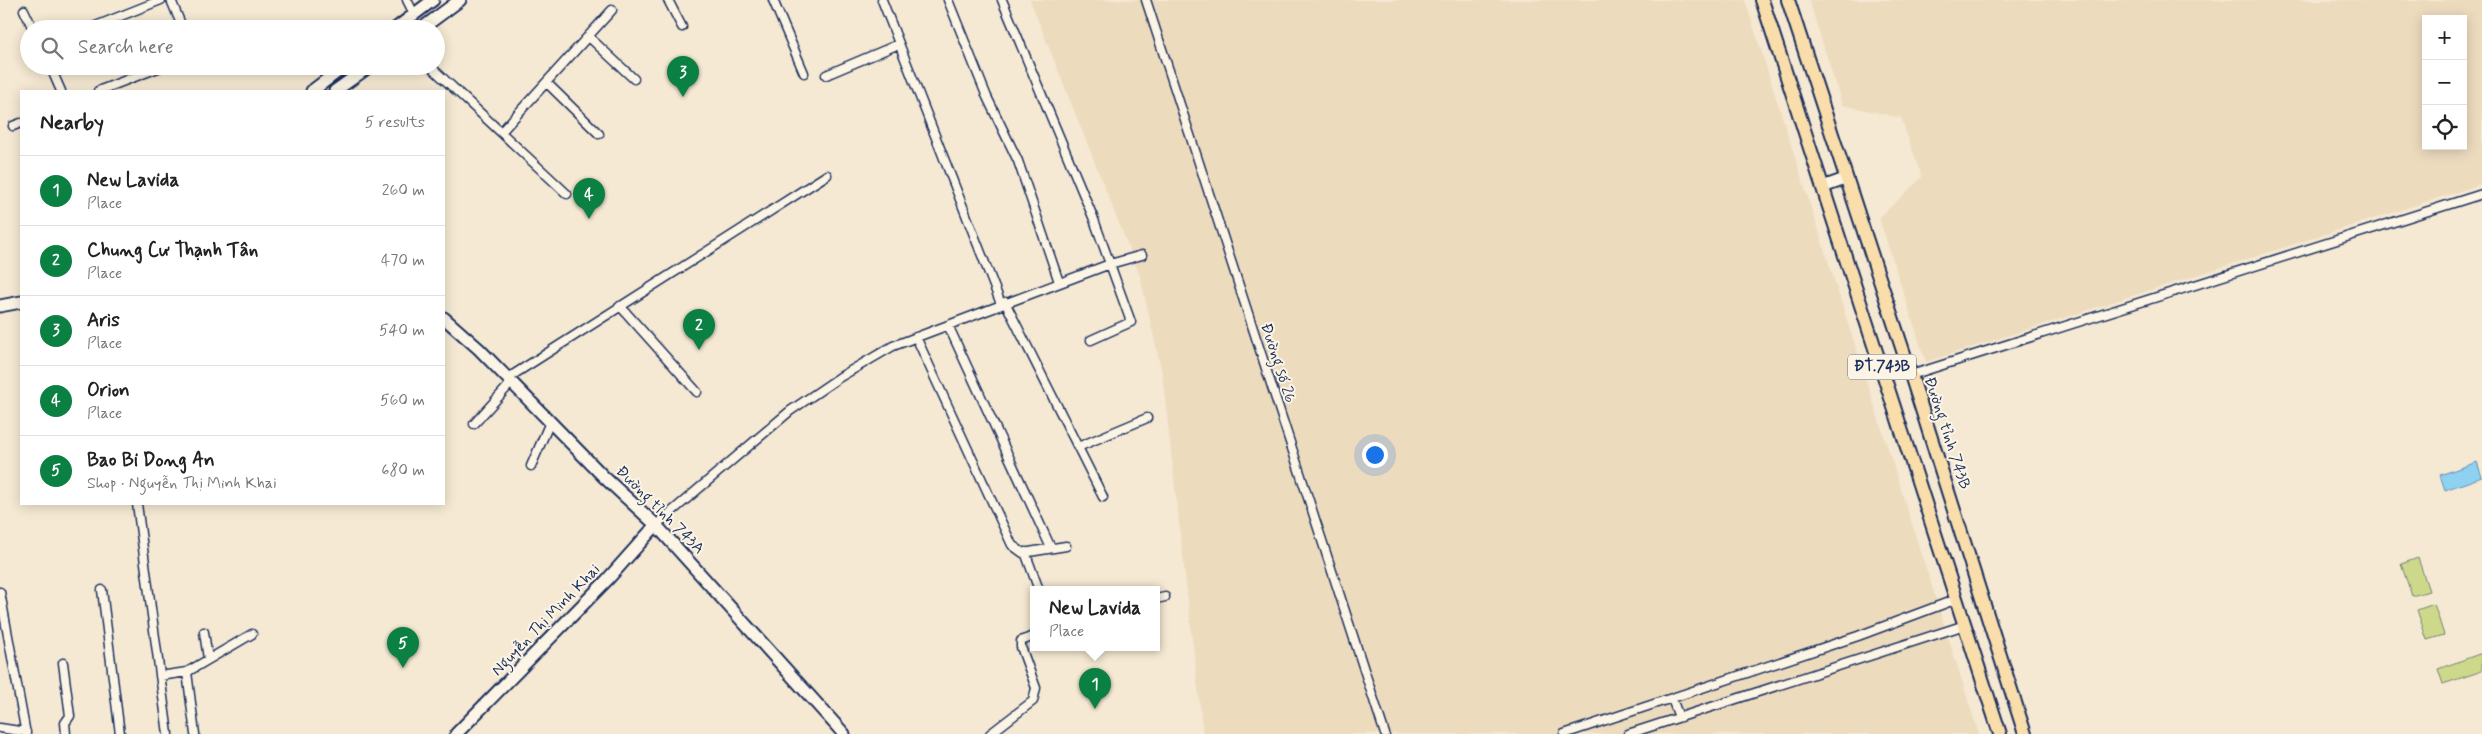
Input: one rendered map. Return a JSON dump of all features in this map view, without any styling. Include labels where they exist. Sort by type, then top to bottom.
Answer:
[{"type":"main road","points":[[406,20],[433,0]]},
{"type":"main road","points":[[433,20],[460,0]]},
{"type":"main road","name":"ĐT.743B","points":[[1762,0],[2000,734]]},
{"type":"main road","name":"Đường tỉnh 743B","points":[[1788,0],[1845,179],[1912,375],[2025,734]]},
{"type":"main road","points":[[313,90],[333,75]]},
{"type":"main road","points":[[336,90],[357,75]]},
{"type":"main road","points":[[1823,186],[1845,179]]},
{"type":"main road","points":[[0,306],[20,302]]},
{"type":"main road","name":"Đường tỉnh 743A","points":[[445,319],[510,380],[550,422],[656,525],[844,734]]},
{"type":"main road","name":"Nguyễn Thị Minh Khai","points":[[456,734],[602,586],[656,525]]},
{"type":"street","points":[[110,20],[160,0]]},
{"type":"street","points":[[171,0],[179,20]]},
{"type":"street","points":[[407,0],[414,14]]},
{"type":"street","points":[[668,0],[682,27]]},
{"type":"street","points":[[773,0],[804,73]]},
{"type":"street","points":[[882,0],[981,258],[1103,497]]},
{"type":"street","points":[[948,0],[987,96],[1018,161],[1059,282]]},
{"type":"street","points":[[1002,0],[1093,218],[1131,322],[1091,340]]},
{"type":"street","name":"Đường số 26","points":[[1146,0],[1385,734]]},
{"type":"street","points":[[24,10],[29,20]]},
{"type":"street","points":[[502,131],[547,84],[612,10]]},
{"type":"street","points":[[589,37],[634,79]]},
{"type":"street","points":[[826,75],[900,44]]},
{"type":"street","points":[[54,75],[60,90]]},
{"type":"street","points":[[101,90],[140,75]]},
{"type":"street","points":[[440,75],[502,131],[566,194]]},
{"type":"street","points":[[547,84],[598,134]]},
{"type":"street","points":[[12,126],[20,123]]},
{"type":"street","points":[[474,424],[510,380],[620,306],[827,175]]},
{"type":"street","points":[[1912,375],[2482,194]]},
{"type":"street","points":[[656,525],[790,410],[848,372],[893,346],[1059,282],[1110,264],[1142,256]]},
{"type":"street","points":[[620,306],[697,392]]},
{"type":"street","points":[[948,325],[1051,548]]},
{"type":"street","points":[[916,337],[1015,550],[1025,552],[1066,546]]},
{"type":"street","points":[[1078,447],[1147,418]]},
{"type":"street","points":[[531,466],[550,422]]},
{"type":"street","points":[[137,505],[168,734]]},
{"type":"street","points":[[1025,552],[1038,586]]},
{"type":"street","points":[[102,590],[120,734]]},
{"type":"street","points":[[0,592],[26,733],[0,728]]},
{"type":"street","points":[[1160,598],[1165,596]]},
{"type":"street","points":[[1564,734],[1858,636],[1957,599]]},
{"type":"street","points":[[1628,734],[1966,625]]},
{"type":"street","points":[[204,632],[208,660]]},
{"type":"street","points":[[160,676],[186,672],[252,634]]},
{"type":"street","points":[[990,734],[1033,701],[1036,695],[1036,688],[1021,641],[1030,638]]},
{"type":"street","points":[[63,663],[70,716],[65,723],[66,734]]},
{"type":"street","points":[[186,672],[195,734]]},
{"type":"street","points":[[1672,699],[1680,717]]},
{"type":"shaded area","points":[[1030,0],[1745,0],[1979,734],[1203,734],[1162,373],[1140,276]]},
{"type":"shaded area","points":[[1809,0],[2482,0],[2482,184],[1926,362],[1879,218],[1922,177],[1901,118],[1842,105]]},
{"type":"green space","points":[[2418,558],[2429,591],[2412,596],[2401,564]]},
{"type":"green space","points":[[2434,604],[2444,635],[2427,640],[2417,610]]},
{"type":"green space","points":[[2482,653],[2482,671],[2443,684],[2438,669]]},
{"type":"water","points":[[2477,462],[2482,477],[2445,490],[2440,475]]},
{"type":"place","name":"Aris","points":[[683,97]]},
{"type":"place","name":"Orion","points":[[589,219]]},
{"type":"place","name":"Chung Cư Thạnh Tân","points":[[699,350]]},
{"type":"place","name":"Bao Bi Dong An","points":[[403,668]]},
{"type":"place","name":"New Lavida","points":[[1095,709]]}]
